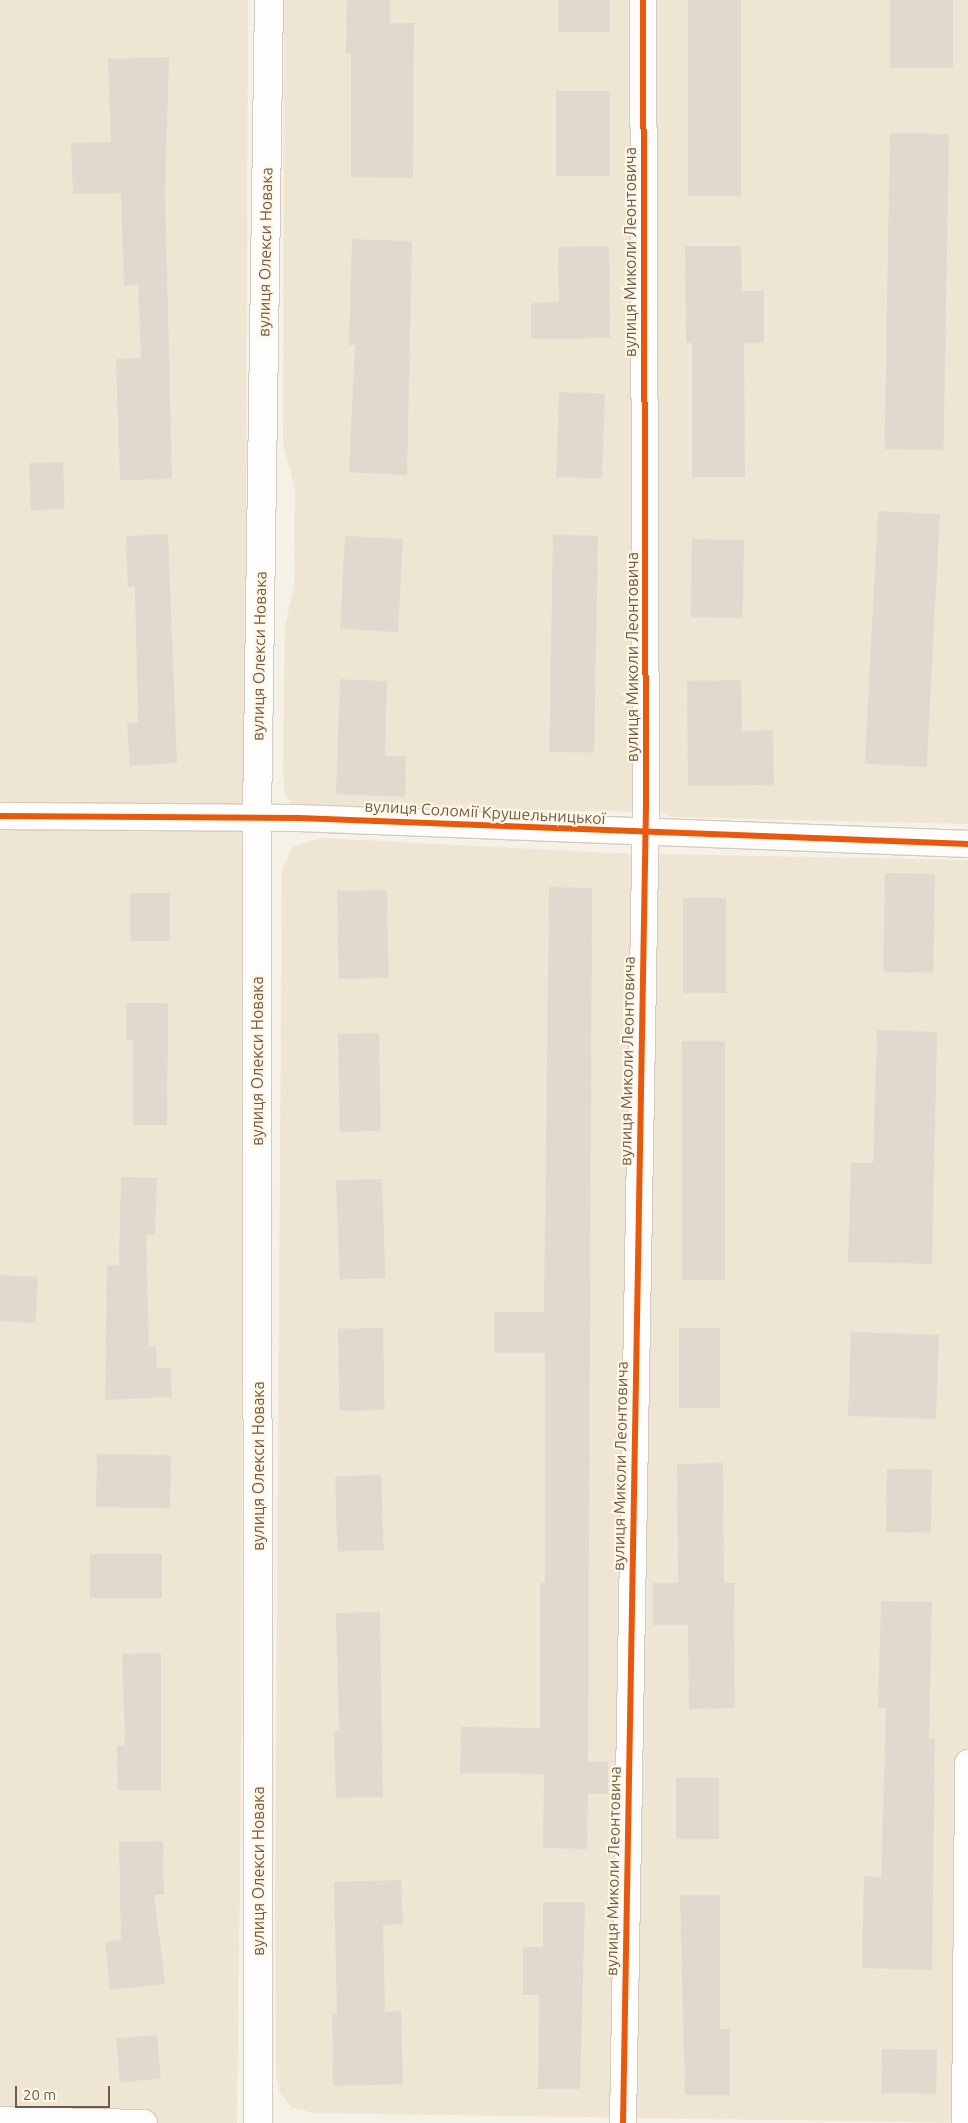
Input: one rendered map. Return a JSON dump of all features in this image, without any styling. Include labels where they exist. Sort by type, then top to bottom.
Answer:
[{"type":"main road","name":"вулиця Олекси Новака","points":[[258,2123],[257,817],[269,0]]},
{"type":"street","name":"вулиця Миколи Леонтовича","points":[[623,2123],[644,833],[643,0]]},
{"type":"street","name":"вулиця Соломії Крушельницької","points":[[0,816],[257,817],[968,844]]},
{"type":"street","points":[[965,2123],[968,1763]]},
{"type":"street","points":[[0,2120],[144,2123]]},
{"type":"shaded area","points":[[0,0],[248,0],[241,1782],[237,2123],[0,2123]]},
{"type":"shaded area","points":[[284,0],[968,0],[968,824],[671,817],[662,812],[299,807],[291,804],[285,794],[283,771],[285,625],[294,588],[295,489],[283,443]]},
{"type":"shaded area","points":[[322,838],[609,853],[968,860],[968,2123],[313,2113],[291,2107],[280,2093],[276,2077],[275,1901],[282,871],[292,847]]},
{"type":"building","points":[[347,0],[390,0],[390,23],[414,23],[413,178],[351,177],[351,53],[346,53]]},
{"type":"building","points":[[558,0],[610,0],[610,32],[558,32]]},
{"type":"building","points":[[688,0],[741,0],[741,196],[688,196]]},
{"type":"building","points":[[890,0],[953,0],[953,68],[890,68]]},
{"type":"building","points":[[169,57],[165,191],[172,479],[120,480],[116,359],[141,358],[138,285],[124,286],[121,193],[73,194],[71,143],[111,142],[108,59]]},
{"type":"building","points":[[556,91],[610,91],[610,176],[556,176]]},
{"type":"building","points":[[890,133],[949,134],[943,450],[884,449]]},
{"type":"building","points":[[352,239],[412,241],[407,475],[349,472],[355,345],[349,345]]},
{"type":"building","points":[[609,246],[610,338],[531,339],[531,303],[559,302],[558,247]]},
{"type":"building","points":[[685,246],[741,246],[742,291],[764,291],[764,343],[744,343],[745,477],[692,477],[692,343],[686,343]]},
{"type":"building","points":[[559,392],[605,394],[602,479],[556,477]]},
{"type":"building","points":[[63,462],[65,509],[31,510],[29,463]]},
{"type":"building","points":[[878,511],[940,514],[927,767],[865,764]]},
{"type":"building","points":[[168,534],[177,763],[130,766],[127,723],[138,722],[135,587],[128,587],[126,536]]},
{"type":"building","points":[[553,535],[598,536],[594,753],[549,752]]},
{"type":"building","points":[[345,536],[403,539],[398,632],[340,629]]},
{"type":"building","points":[[692,539],[744,540],[743,618],[691,617]]},
{"type":"building","points":[[340,679],[387,681],[385,756],[406,756],[405,797],[336,794]]},
{"type":"building","points":[[741,680],[742,731],[773,730],[774,785],[688,786],[687,681]]},
{"type":"building","points":[[885,873],[935,874],[933,973],[883,972]]},
{"type":"building","points":[[549,887],[592,888],[588,1762],[608,1762],[608,1794],[588,1794],[587,1849],[543,1848],[544,1774],[460,1773],[461,1727],[540,1728],[540,1583],[545,1583],[545,1353],[494,1353],[494,1312],[544,1312]]},
{"type":"building","points":[[387,890],[389,978],[339,979],[337,891]]},
{"type":"building","points":[[130,893],[170,893],[170,941],[130,941]]},
{"type":"building","points":[[683,898],[726,898],[726,993],[683,993]]},
{"type":"building","points":[[126,1003],[168,1003],[167,1125],[133,1125],[133,1040],[126,1040]]},
{"type":"building","points":[[877,1030],[937,1032],[932,1264],[848,1262],[851,1163],[873,1163]]},
{"type":"building","points":[[379,1033],[381,1131],[340,1132],[338,1034]]},
{"type":"building","points":[[682,1041],[725,1041],[725,1280],[682,1280]]},
{"type":"building","points":[[121,1177],[157,1178],[155,1235],[146,1235],[149,1347],[156,1347],[157,1368],[171,1368],[172,1397],[105,1400],[107,1265],[119,1265]]},
{"type":"building","points":[[382,1179],[385,1278],[339,1280],[336,1181]]},
{"type":"building","points":[[0,1275],[38,1277],[36,1323],[0,1321]]},
{"type":"building","points":[[383,1328],[384,1410],[339,1411],[338,1329]]},
{"type":"building","points":[[679,1328],[720,1328],[720,1408],[679,1408]]},
{"type":"building","points":[[851,1332],[939,1335],[936,1419],[848,1416]]},
{"type":"building","points":[[97,1454],[171,1455],[170,1508],[96,1507]]},
{"type":"building","points":[[723,1463],[724,1583],[734,1583],[735,1708],[689,1709],[688,1625],[653,1625],[653,1583],[678,1583],[677,1464]]},
{"type":"building","points":[[887,1469],[932,1470],[931,1533],[886,1532]]},
{"type":"building","points":[[381,1475],[384,1550],[338,1552],[335,1477]]},
{"type":"building","points":[[90,1554],[162,1554],[162,1598],[90,1598]]},
{"type":"building","points":[[881,1601],[932,1602],[929,1738],[935,1738],[932,1970],[862,1968],[864,1876],[881,1877],[886,1708],[878,1708]]},
{"type":"building","points":[[380,1612],[383,1797],[336,1798],[334,1731],[339,1731],[336,1613]]},
{"type":"building","points":[[161,1653],[161,1790],[118,1790],[117,1745],[125,1745],[122,1654]]},
{"type":"building","points":[[676,1778],[719,1778],[719,1839],[676,1839]]},
{"type":"building","points":[[163,1841],[164,1894],[154,1895],[165,1984],[110,1990],[105,1942],[121,1940],[119,1842]]},
{"type":"building","points":[[401,1880],[403,1924],[383,1925],[385,2012],[401,2011],[403,2084],[333,2086],[332,2013],[337,2013],[334,1882]]},
{"type":"building","points":[[680,1895],[720,1895],[720,2029],[730,2029],[730,2095],[685,2095]]},
{"type":"building","points":[[543,1902],[585,1902],[580,2089],[538,2089],[539,1995],[523,1995],[523,1947],[543,1947]]},
{"type":"building","points":[[157,2035],[161,2079],[120,2082],[116,2039]]},
{"type":"building","points":[[882,2049],[937,2050],[936,2094],[881,2093]]},
{"type":"cycle path","points":[[623,2123],[646,807],[643,0]]},
{"type":"cycle path","points":[[0,816],[299,818],[968,844]]}]
